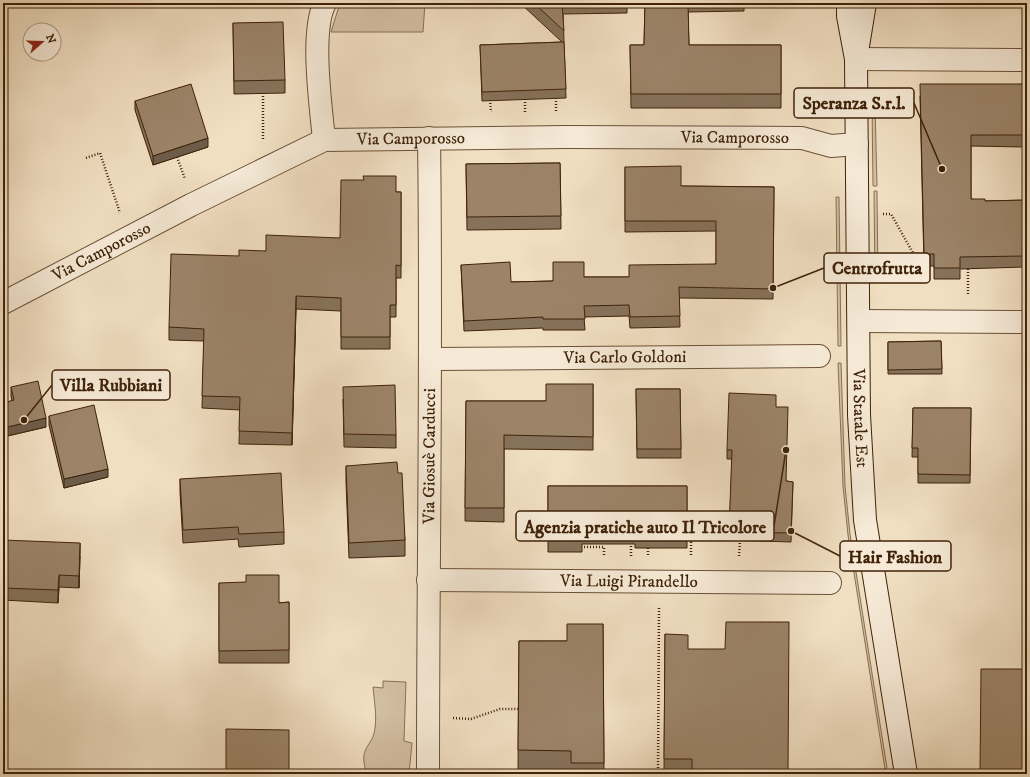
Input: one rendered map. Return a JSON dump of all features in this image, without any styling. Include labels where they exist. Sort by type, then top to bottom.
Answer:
[{"type":"street","points":[[324,140],[317,56],[320,19],[325,3]]},
{"type":"street","name":"Via Statale Est","points":[[848,3],[848,16],[856,59],[859,414],[865,520],[906,774]]},
{"type":"street","name":"Via Statale Est","points":[[856,59],[865,3]]},
{"type":"street","points":[[856,59],[1027,60]]},
{"type":"street","name":"Via Camporosso","points":[[3,304],[190,205],[324,140],[429,138],[802,138],[831,146],[857,144]]},
{"type":"street","name":"Via Giosuè Carducci","points":[[428,774],[428,580],[431,359],[429,138]]},
{"type":"street","points":[[859,320],[1027,322]]},
{"type":"street","name":"Via Carlo Goldoni","points":[[431,359],[819,356]]},
{"type":"street","name":"Via Luigi Pirandello","points":[[428,580],[830,583]]},
{"type":"path","points":[[263,93],[263,144]]},
{"type":"path","points":[[556,98],[556,119]]},
{"type":"path","points":[[525,99],[525,120]]},
{"type":"path","points":[[86,158],[100,153],[122,217]]},
{"type":"path","points":[[177,157],[186,183]]},
{"type":"path","points":[[880,214],[891,214],[912,252],[924,255]]},
{"type":"path","points":[[968,269],[968,300]]},
{"type":"path","points":[[687,527],[691,528],[691,557]]},
{"type":"path","points":[[631,534],[631,557]]},
{"type":"path","points":[[739,559],[740,541]]},
{"type":"path","points":[[582,547],[604,547],[604,559]]},
{"type":"path","points":[[658,607],[658,774]]},
{"type":"path","points":[[450,718],[471,719],[500,709],[519,709]]},
{"type":"shaded area","points":[[340,3],[425,3],[423,32],[331,32]]},
{"type":"shaded area","points":[[872,105],[875,105],[877,186],[873,186]]},
{"type":"shaded area","points":[[874,191],[877,191],[878,281],[875,281]]},
{"type":"shaded area","points":[[836,197],[839,197],[841,346],[838,346]]},
{"type":"shaded area","points":[[838,363],[841,363],[845,486],[850,534],[887,768],[885,769],[848,535],[843,486]]},
{"type":"shaded area","points":[[383,681],[406,682],[404,741],[412,743],[409,774],[367,774],[364,765],[366,748],[374,735],[376,723],[373,687],[383,688]]},
{"type":"building","points":[[534,3],[562,3],[564,31]]},
{"type":"building","points":[[645,3],[688,3],[689,45],[781,45],[781,94],[631,94],[630,45],[644,45]]},
{"type":"building","points":[[283,22],[285,80],[234,81],[233,23]]},
{"type":"building","points":[[564,42],[566,89],[482,92],[480,45]]},
{"type":"building","points":[[191,84],[208,138],[153,156],[135,101]]},
{"type":"building","points":[[920,84],[1023,84],[1023,135],[971,135],[971,199],[985,199],[985,201],[1027,200],[1027,263],[1025,263],[1025,256],[960,257],[960,268],[934,268],[934,254],[924,254]]},
{"type":"building","points":[[560,163],[561,216],[467,217],[466,164]]},
{"type":"building","points":[[681,166],[681,186],[774,187],[773,289],[679,287],[680,316],[630,317],[629,305],[584,306],[585,319],[543,319],[543,317],[464,321],[461,265],[510,262],[511,282],[553,281],[553,262],[584,262],[584,277],[629,277],[629,265],[716,264],[716,221],[625,221],[625,167]]},
{"type":"building","points":[[363,176],[396,176],[396,192],[401,192],[401,266],[396,265],[396,305],[390,305],[390,337],[341,337],[341,298],[296,296],[292,433],[239,431],[240,397],[202,396],[204,329],[169,327],[171,254],[239,256],[239,250],[266,251],[266,235],[340,238],[341,180],[364,180]]},
{"type":"building","points":[[3,246],[6,254],[3,255]]},
{"type":"building","points":[[941,341],[942,369],[888,370],[888,342]]},
{"type":"building","points":[[38,381],[46,418],[3,428],[3,403],[14,400],[11,387]]},
{"type":"building","points":[[546,384],[593,384],[593,437],[504,435],[504,508],[465,508],[466,401],[546,401]]},
{"type":"building","points":[[395,385],[396,435],[344,434],[343,387]]},
{"type":"building","points":[[636,389],[680,389],[681,449],[637,449]]},
{"type":"building","points":[[729,393],[776,395],[776,407],[788,407],[786,481],[793,482],[791,533],[729,532],[732,450],[727,450]]},
{"type":"building","points":[[94,405],[108,469],[64,479],[49,416]]},
{"type":"building","points":[[913,408],[971,408],[970,475],[918,474],[918,448],[912,448]]},
{"type":"building","points":[[397,462],[398,473],[402,473],[405,540],[349,543],[346,466]]},
{"type":"building","points":[[281,473],[284,532],[239,534],[238,527],[183,530],[180,479]]},
{"type":"building","points":[[548,486],[687,486],[687,533],[635,533],[635,530],[581,530],[582,537],[548,537]]},
{"type":"building","points":[[3,540],[80,543],[79,576],[59,575],[58,590],[3,588]]},
{"type":"building","points":[[246,575],[279,575],[279,603],[289,602],[289,650],[219,651],[219,583],[246,582]]},
{"type":"building","points":[[726,622],[789,622],[788,774],[692,774],[692,759],[664,759],[665,634],[688,635],[688,649],[725,649]]},
{"type":"building","points":[[567,624],[603,624],[604,763],[571,763],[571,751],[518,750],[519,641],[567,641]]},
{"type":"building","points":[[981,669],[1027,669],[1027,774],[980,774]]},
{"type":"building","points":[[226,729],[289,730],[289,774],[226,774]]},
{"type":"place","name":"Speranza S.r.l.","points":[[942,169]]},
{"type":"place","name":"Centrofrutta","points":[[773,288]]},
{"type":"place","name":"Villa Rubbiani","points":[[24,420]]},
{"type":"place","name":"Agenzia pratiche auto Il Tricolore","points":[[786,450]]},
{"type":"place","name":"Hair Fashion","points":[[791,531]]}]
